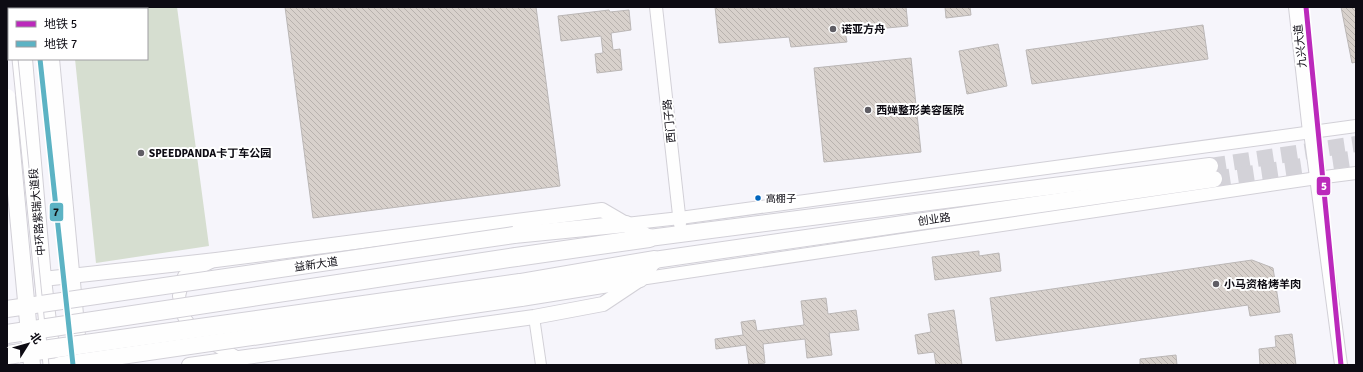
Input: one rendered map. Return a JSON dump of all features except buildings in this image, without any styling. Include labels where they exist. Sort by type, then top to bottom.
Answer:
[{"type":"highway","points":[[7,334],[650,238]]},
{"type":"highway","points":[[7,355],[520,290],[654,260]]},
{"type":"main road","name":"九兴大道","points":[[1296,7],[1310,132]]},
{"type":"main road","name":"中环路紫瑞大道段","points":[[24,60],[43,279],[53,365]]},
{"type":"main road","points":[[51,60],[80,365]]},
{"type":"main road","points":[[7,97],[32,365]]},
{"type":"main road","name":"创业路","points":[[650,238],[1212,172],[654,260]]},
{"type":"main road","points":[[43,279],[216,260],[602,210],[650,238]]},
{"type":"main road","name":"益新大道","points":[[7,309],[514,235],[626,224]]},
{"type":"main road","points":[[189,365],[534,317],[603,304],[640,278],[654,260]]},
{"type":"main road","points":[[60,365],[520,290],[640,278]]},
{"type":"street","name":"西门子路","points":[[656,7],[680,218],[680,234]]},
{"type":"street","points":[[626,224],[680,218],[1356,126]]},
{"type":"street","points":[[1310,132],[1342,365]]},
{"type":"street","points":[[640,278],[1356,173]]},
{"type":"street","points":[[216,260],[184,276],[179,296],[184,317],[197,335],[240,359]]},
{"type":"street","points":[[534,317],[541,365]]},
{"type":"lane","points":[[15,60],[46,365]]},
{"type":"shaded area","name":"SPEEDPANDA卡丁车公园","points":[[177,7],[209,246],[96,263],[75,60],[148,60],[148,8],[69,8]]},
{"type":"tunnel","points":[[1210,166],[1356,144]]},
{"type":"tunnel","points":[[1214,179],[1356,158]]},
{"type":"metro line","name":"5","points":[[1306,7],[1341,365]]},
{"type":"metro line","name":"7","points":[[40,60],[73,365]]},
{"type":"place","name":"诺亚方舟","points":[[833,29]]},
{"type":"place","name":"西婵整形美容医院","points":[[868,110]]},
{"type":"place","name":"SPEEDPANDA卡丁车公园","points":[[141,153]]},
{"type":"place","name":"高棚子","points":[[758,198]]},
{"type":"place","name":"小马资格烤羊肉","points":[[1216,284]]}]
